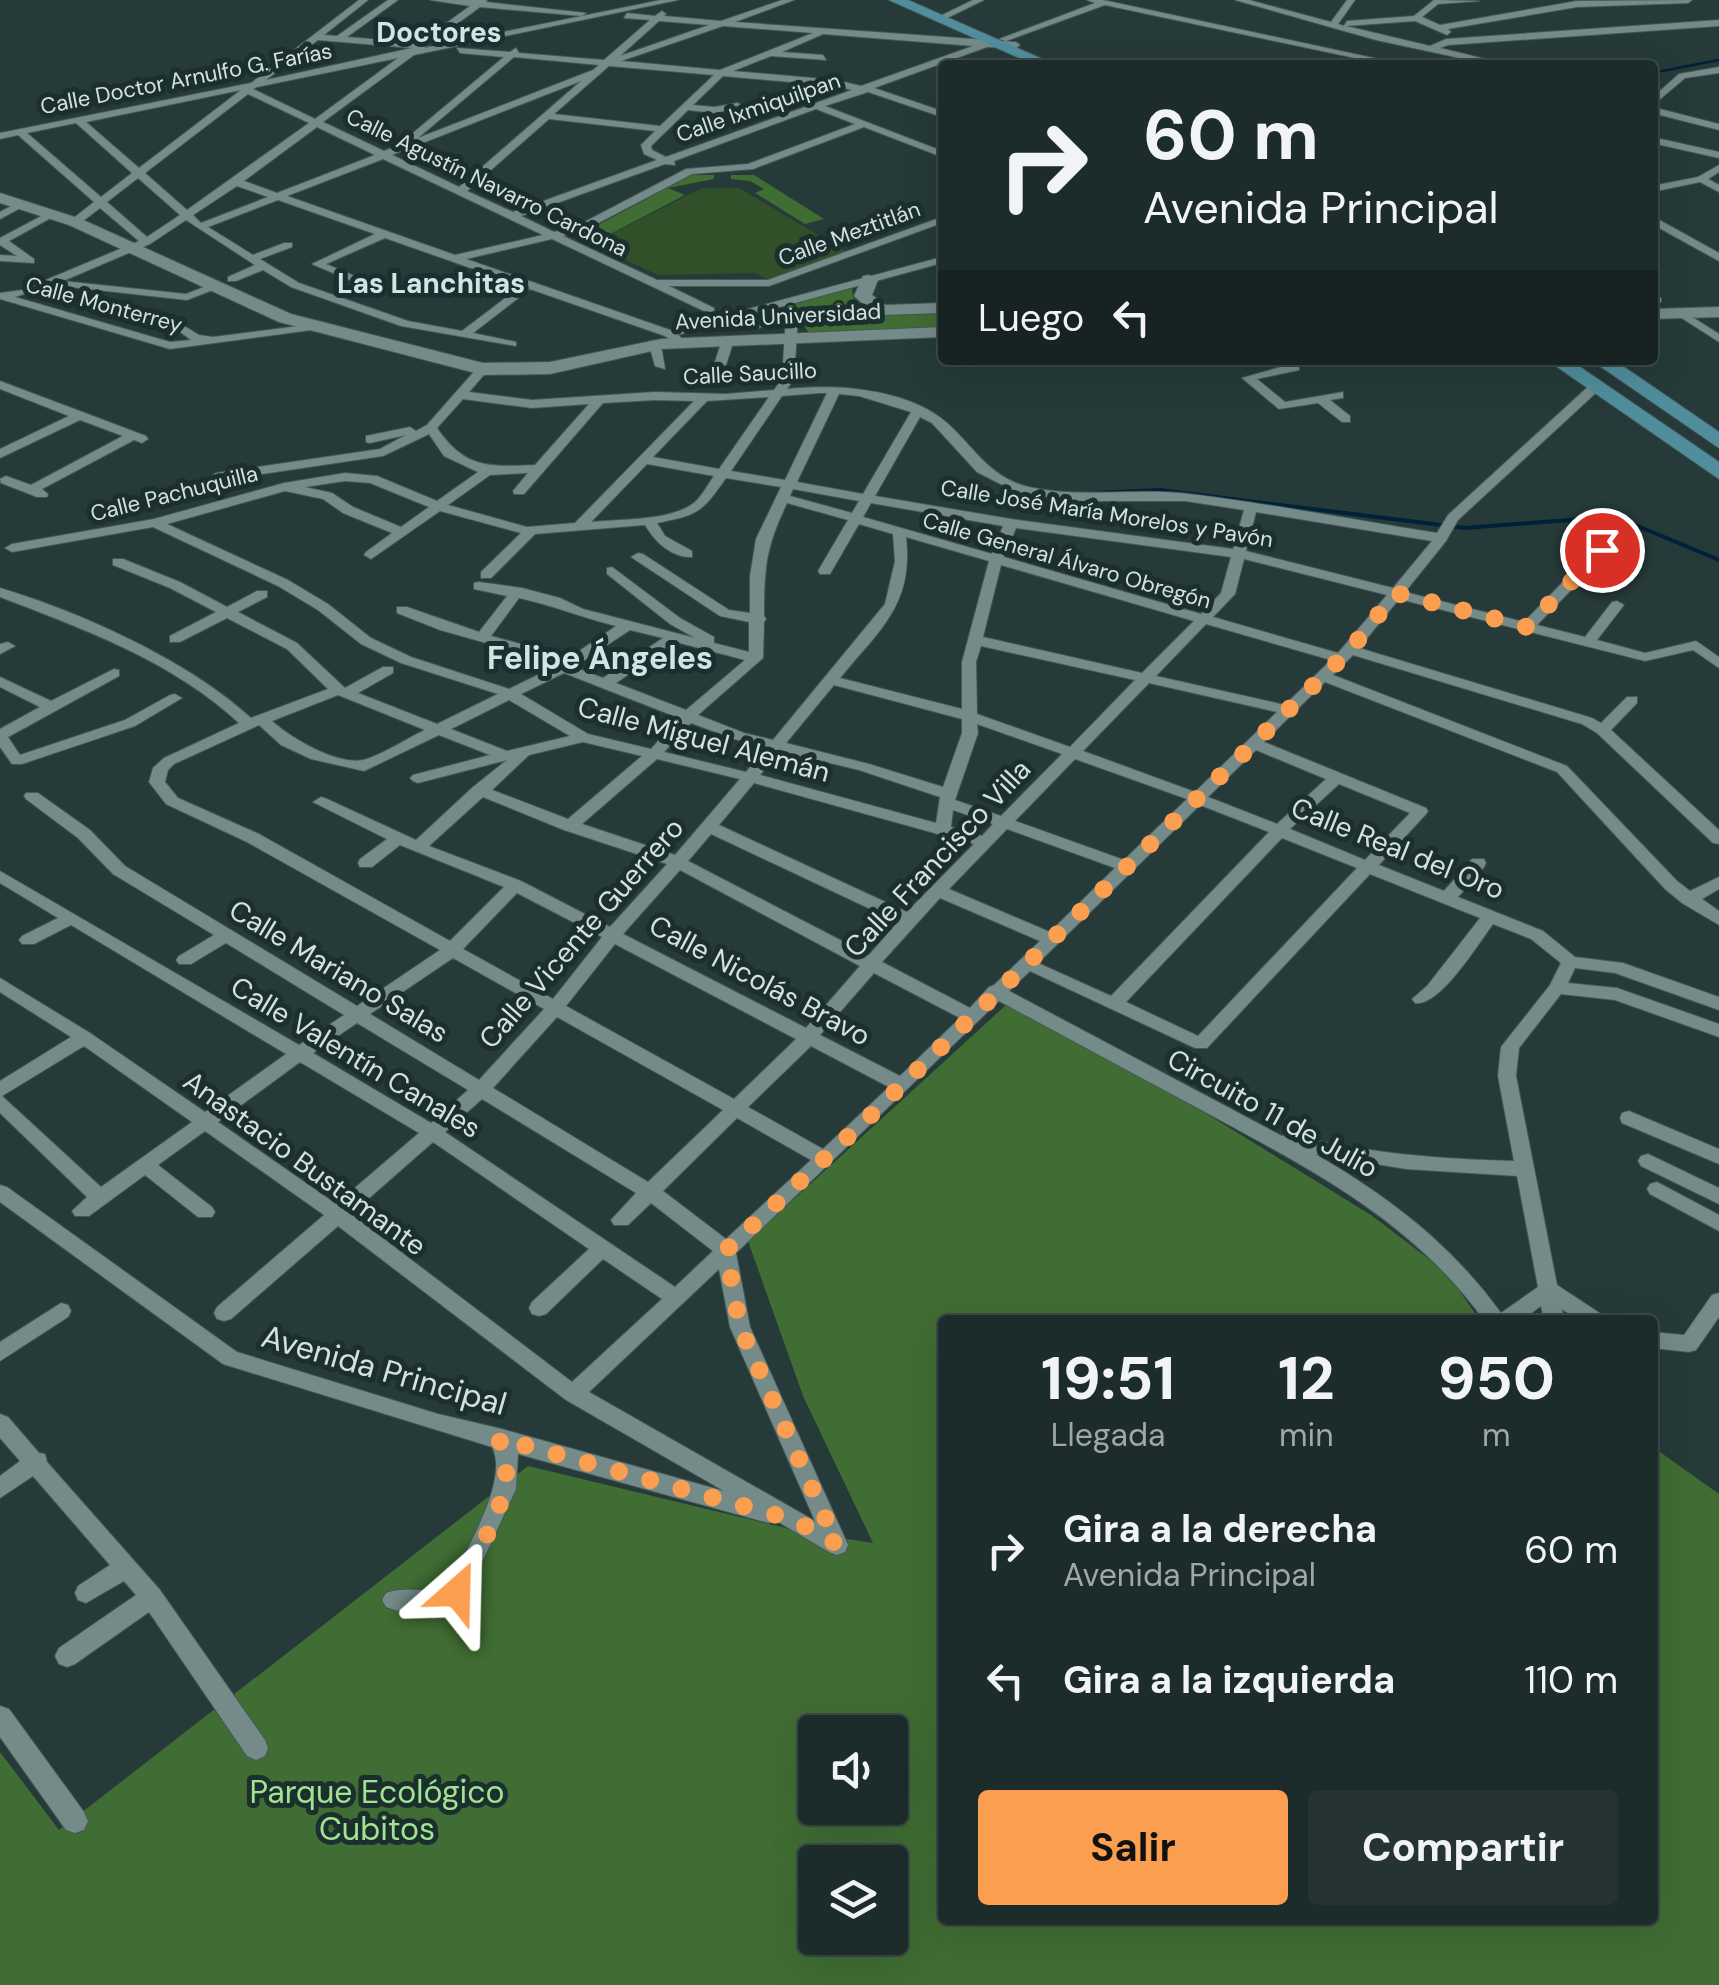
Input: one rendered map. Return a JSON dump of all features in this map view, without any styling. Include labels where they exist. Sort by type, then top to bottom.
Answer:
[{"type":"main road","points":[[901,1],[1038,60]]},
{"type":"main road","points":[[998,41],[1050,60]]},
{"type":"main road","points":[[0,198],[140,246],[223,283],[285,318],[483,369],[550,368],[668,341]]},
{"type":"main road","points":[[869,280],[863,296],[881,309]]},
{"type":"main road","points":[[1658,303],[1719,299]]},
{"type":"main road","points":[[1658,304],[1681,313],[1719,312]]},
{"type":"main road","name":"Avenida Universidad","points":[[668,341],[728,340],[881,309],[938,308]]},
{"type":"main road","name":"Avenida Universidad","points":[[668,341],[792,326],[938,332]]},
{"type":"main road","points":[[1564,365],[1719,470]]},
{"type":"main road","points":[[1576,365],[1719,452]]},
{"type":"main road","points":[[1589,365],[1719,470]]},
{"type":"main road","points":[[1608,365],[1719,442]]},
{"type":"street","points":[[75,222],[364,0]]},
{"type":"street","points":[[339,40],[394,0]]},
{"type":"street","points":[[434,0],[824,32],[998,41]]},
{"type":"street","points":[[407,143],[414,132],[578,0]]},
{"type":"street","points":[[461,191],[550,116],[676,0]]},
{"type":"street","name":"Calle Doctor Arnulfo G. Farías","points":[[0,136],[676,0]]},
{"type":"street","points":[[606,63],[790,0]]},
{"type":"street","points":[[942,17],[980,0]]},
{"type":"street","points":[[1091,0],[1162,11],[1379,60]]},
{"type":"street","points":[[1240,0],[1481,60]]},
{"type":"street","points":[[1335,25],[1351,0]]},
{"type":"street","points":[[1440,28],[1593,2],[1644,4],[1688,0]]},
{"type":"street","points":[[0,297],[50,282],[140,246],[236,182],[481,2]]},
{"type":"street","points":[[1416,18],[1436,2],[1475,2]]},
{"type":"street","points":[[1593,2],[1605,12]]},
{"type":"street","name":"Calle Ixmiquilpan","points":[[946,60],[1104,3]]},
{"type":"street","points":[[1335,25],[1416,18],[1466,41]]},
{"type":"street","points":[[1617,21],[1629,30]]},
{"type":"street","points":[[1430,50],[1441,43],[1719,23]]},
{"type":"street","points":[[690,171],[644,148],[721,73],[824,32]]},
{"type":"street","points":[[315,37],[416,50]]},
{"type":"street","points":[[440,48],[836,84],[938,111]]},
{"type":"street","points":[[771,54],[823,58]]},
{"type":"street","name":"Calle Ixmiquilpan","points":[[513,216],[938,63]]},
{"type":"street","points":[[1658,100],[1682,76],[1719,70]]},
{"type":"street","points":[[916,71],[938,74]]},
{"type":"street","points":[[200,227],[594,72]]},
{"type":"street","name":"Calle Agustín Navarro Cardona","points":[[251,87],[382,154],[710,310]]},
{"type":"street","points":[[686,107],[714,110],[737,106]]},
{"type":"street","points":[[818,107],[938,151]]},
{"type":"street","points":[[1658,108],[1719,129]]},
{"type":"street","points":[[550,116],[662,130]]},
{"type":"street","points":[[1658,119],[1719,129]]},
{"type":"street","points":[[78,120],[224,245],[312,293],[405,324],[512,344]]},
{"type":"street","points":[[457,258],[577,230],[690,171],[749,167],[860,125]]},
{"type":"street","points":[[20,132],[140,246]]},
{"type":"street","points":[[1658,141],[1719,155]]},
{"type":"street","points":[[701,148],[749,167]]},
{"type":"street","points":[[1658,188],[1701,180],[1719,168]]},
{"type":"street","points":[[1658,177],[1672,185]]},
{"type":"street","points":[[1701,180],[1719,189]]},
{"type":"street","points":[[236,182],[530,284],[668,341],[938,261]]},
{"type":"street","points":[[487,204],[504,198]]},
{"type":"street","points":[[0,216],[22,204]]},
{"type":"street","points":[[0,258],[30,261],[1,242],[54,214]]},
{"type":"street","name":"Calle Meztitlán","points":[[650,283],[769,283],[938,222]]},
{"type":"street","points":[[1658,222],[1719,258]]},
{"type":"street","points":[[365,283],[317,264],[387,233]]},
{"type":"street","points":[[894,240],[906,246]]},
{"type":"street","points":[[254,258],[288,245]]},
{"type":"street","points":[[50,282],[186,297],[266,265]]},
{"type":"street","points":[[452,283],[496,272]]},
{"type":"street","points":[[464,335],[530,284]]},
{"type":"street","name":"Calle Monterrey","points":[[0,297],[170,346],[315,327]]},
{"type":"street","points":[[1681,313],[1719,339]]},
{"type":"street","points":[[176,324],[196,338],[213,340]]},
{"type":"street","points":[[440,507],[496,526],[531,531],[649,522],[695,510],[792,371],[792,326]]},
{"type":"street","points":[[720,366],[728,340]]},
{"type":"street","points":[[661,366],[668,341]]},
{"type":"street","points":[[1282,365],[1289,368],[1248,378],[1283,406],[1339,395]]},
{"type":"street","name":"Calle Pachuquilla","points":[[216,477],[382,452],[432,425],[483,369]]},
{"type":"street","points":[[0,385],[137,438],[37,492],[6,480],[22,471]]},
{"type":"street","points":[[573,1394],[1255,744],[1345,654],[1442,536],[1452,518],[1595,386]]},
{"type":"street","points":[[570,826],[654,754],[682,713],[753,655],[759,619],[756,576],[761,550],[836,389]]},
{"type":"street","name":"Calle Saucillo","points":[[463,395],[532,404],[836,389],[886,398],[918,410],[948,430],[982,469],[1009,484],[1040,494],[1184,498],[1251,508]]},
{"type":"street","points":[[578,528],[703,398]]},
{"type":"street","points":[[1320,399],[1346,419]]},
{"type":"street","points":[[519,491],[598,400]]},
{"type":"street","points":[[825,571],[918,410]]},
{"type":"street","points":[[0,454],[76,416]]},
{"type":"street","points":[[370,439],[432,425],[448,452],[488,471],[537,469]]},
{"type":"street","name":"Calle General Álvaro Obregón","points":[[646,460],[788,491],[899,534],[1095,585],[1203,620],[1345,654],[1587,721],[1602,730]]},
{"type":"street","points":[[371,556],[488,471]]},
{"type":"street","name":"Calle Pachuquilla","points":[[12,548],[155,523],[284,487],[345,477],[385,483],[440,507]]},
{"type":"street","points":[[284,487],[327,496],[348,510],[403,533]]},
{"type":"street","name":"Calle José María Morelos y Pavón","points":[[788,491],[870,496],[1011,523],[1241,554],[1645,656],[1696,645],[1719,664]]},
{"type":"street","points":[[1251,508],[1442,536]]},
{"type":"street","name":"Calle Francisco Villa","points":[[622,1220],[809,1037],[909,920],[1074,756],[1228,594],[1251,508]]},
{"type":"street","points":[[649,522],[668,543],[686,554]]},
{"type":"street","name":"Calle Miguel Alemán","points":[[155,523],[283,583],[366,641],[406,660],[508,693],[583,737],[749,777],[986,842]]},
{"type":"street","points":[[944,830],[947,798],[970,732],[970,662],[996,560],[1011,523]]},
{"type":"street","points":[[38,527],[67,540]]},
{"type":"street","points":[[531,531],[482,580],[674,638],[753,655]]},
{"type":"street","name":"Calle Vicente Guerrero","points":[[224,1314],[483,1088],[556,1007],[612,934],[709,826],[892,605],[902,561],[899,534]]},
{"type":"street","points":[[668,543],[633,560],[725,613],[759,619]]},
{"type":"street","points":[[1527,627],[1602,550]]},
{"type":"street","points":[[118,562],[292,646],[343,691],[432,730],[505,756]]},
{"type":"street","points":[[612,570],[675,621],[727,652]]},
{"type":"street","points":[[483,637],[517,591]]},
{"type":"street","points":[[0,592],[52,612],[199,684],[286,742],[316,756],[364,766],[563,668],[629,624]]},
{"type":"street","points":[[175,639],[262,594]]},
{"type":"street","points":[[1588,643],[1617,605]]},
{"type":"street","points":[[402,610],[534,652],[563,668],[773,746],[864,767],[1125,866]]},
{"type":"street","points":[[606,683],[674,638]]},
{"type":"street","points":[[975,640],[1286,710]]},
{"type":"street","points":[[388,670],[343,691],[255,722],[169,761],[157,776],[163,791],[172,801],[254,838],[823,1158]]},
{"type":"street","points":[[114,674],[0,736],[17,760],[135,728],[175,698]]},
{"type":"street","points":[[1323,676],[1562,769],[1688,899],[1719,918]]},
{"type":"street","name":"Calle Real del Oro","points":[[830,680],[970,716],[1198,798],[1492,915],[1537,935],[1570,962]]},
{"type":"street","points":[[0,681],[51,707]]},
{"type":"street","points":[[1632,700],[1602,730],[1719,839]]},
{"type":"street","points":[[418,778],[583,737]]},
{"type":"street","points":[[1038,969],[1202,1044],[1420,810],[1255,744]]},
{"type":"street","points":[[39,771],[42,752]]},
{"type":"street","points":[[418,847],[524,754]]},
{"type":"street","points":[[1114,1004],[1279,831],[1337,777]]},
{"type":"street","points":[[479,790],[678,862],[970,1016]]},
{"type":"street","name":"Calle Mariano Salas","points":[[32,796],[84,834],[119,870],[483,1088],[652,1194],[726,1250]]},
{"type":"street","name":"Calle Nicolás Bravo","points":[[321,802],[418,847],[515,885],[900,1085]]},
{"type":"street","points":[[709,826],[909,920]]},
{"type":"street","points":[[366,863],[399,838]]},
{"type":"street","points":[[1448,898],[1478,863]]},
{"type":"street","name":"Calle Valentín Canales","points":[[0,876],[432,1132],[676,1298]]},
{"type":"street","points":[[1688,899],[1719,882]]},
{"type":"street","points":[[82,1210],[300,1053],[451,951],[515,885]]},
{"type":"street","points":[[939,891],[1052,939]]},
{"type":"street","points":[[1421,999],[1433,990],[1492,915]]},
{"type":"street","points":[[28,940],[70,919]]},
{"type":"street","points":[[184,960],[226,936]]},
{"type":"street","points":[[1553,1315],[1506,1076],[1510,1048],[1557,988],[1570,962],[1617,967],[1719,1004]]},
{"type":"street","name":"Anastacio Bustamante","points":[[0,984],[84,1037],[339,1216],[573,1394],[794,1520]]},
{"type":"street","points":[[1557,988],[1633,998],[1719,1032]]},
{"type":"street","name":"Circuito 11 de Julio","points":[[995,991],[1274,1140],[1364,1194],[1423,1237],[1459,1271],[1491,1315]]},
{"type":"street","points":[[0,1090],[84,1037]]},
{"type":"street","points":[[0,1102],[100,1198]]},
{"type":"street","points":[[1629,1118],[1719,1156]]},
{"type":"street","points":[[1274,1140],[1339,1155],[1526,1170]]},
{"type":"street","points":[[1648,1161],[1719,1197]]},
{"type":"street","points":[[146,1166],[205,1212]]},
{"type":"street","points":[[1658,1189],[1719,1224]]},
{"type":"street","name":"Avenida Principal","points":[[0,1192],[230,1358],[369,1403],[794,1520]]},
{"type":"street","points":[[539,1308],[602,1248]]},
{"type":"street","points":[[726,1250],[740,1327],[837,1544],[794,1520]]},
{"type":"street","points":[[1514,1315],[1549,1290]]},
{"type":"street","points":[[1549,1290],[1586,1315]]},
{"type":"street","points":[[1658,1341],[1689,1344],[1719,1300]]},
{"type":"street","points":[[0,1352],[62,1311]]},
{"type":"street","points":[[0,1422],[37,1460],[152,1597],[256,1748]]},
{"type":"street","points":[[394,1600],[435,1602],[457,1592],[506,1488],[508,1456],[498,1438]]},
{"type":"street","points":[[0,1489],[37,1460]]},
{"type":"street","points":[[86,1593],[127,1566]]},
{"type":"street","points":[[67,1656],[152,1597]]},
{"type":"street","points":[[0,1717],[75,1821]]},
{"type":"green space","points":[[691,175],[714,175],[714,179],[668,188],[685,195],[591,244],[576,237]]},
{"type":"green space","points":[[731,175],[754,175],[824,219],[805,224],[755,193],[764,189],[750,181],[731,179]]},
{"type":"green space","points":[[702,188],[739,188],[849,253],[769,280],[755,273],[658,275],[591,244]]},
{"type":"green space","points":[[852,288],[853,297],[862,307],[705,328]]},
{"type":"green space","points":[[938,313],[938,330],[809,333],[801,322],[804,318]]},
{"type":"green space","name":"Parque Ecológico Cubitos","points":[[1006,1005],[1202,1111],[1371,1215],[1446,1272],[1476,1315],[938,1315],[938,1925],[1658,1925],[1658,1451],[1719,1494],[1719,1985],[0,1985],[0,1752],[59,1830],[528,1466],[803,1532],[873,1543],[803,1396],[748,1241]]},
{"type":"waterway","points":[[1658,72],[1719,60]]},
{"type":"waterway","points":[[1095,493],[1160,490],[1465,528],[1596,518],[1640,527],[1719,560]]},
{"type":"district","name":"Doctores","points":[[439,32]]},
{"type":"district","name":"Las Lanchitas","points":[[431,283]]},
{"type":"district","name":"Felipe Ángeles","points":[[600,658]]},
{"type":"route","points":[[457,1592],[506,1488],[508,1456],[498,1438],[794,1520],[837,1544],[740,1327],[726,1250],[1255,744],[1350,650],[1396,593],[1527,627],[1602,550]]}]
